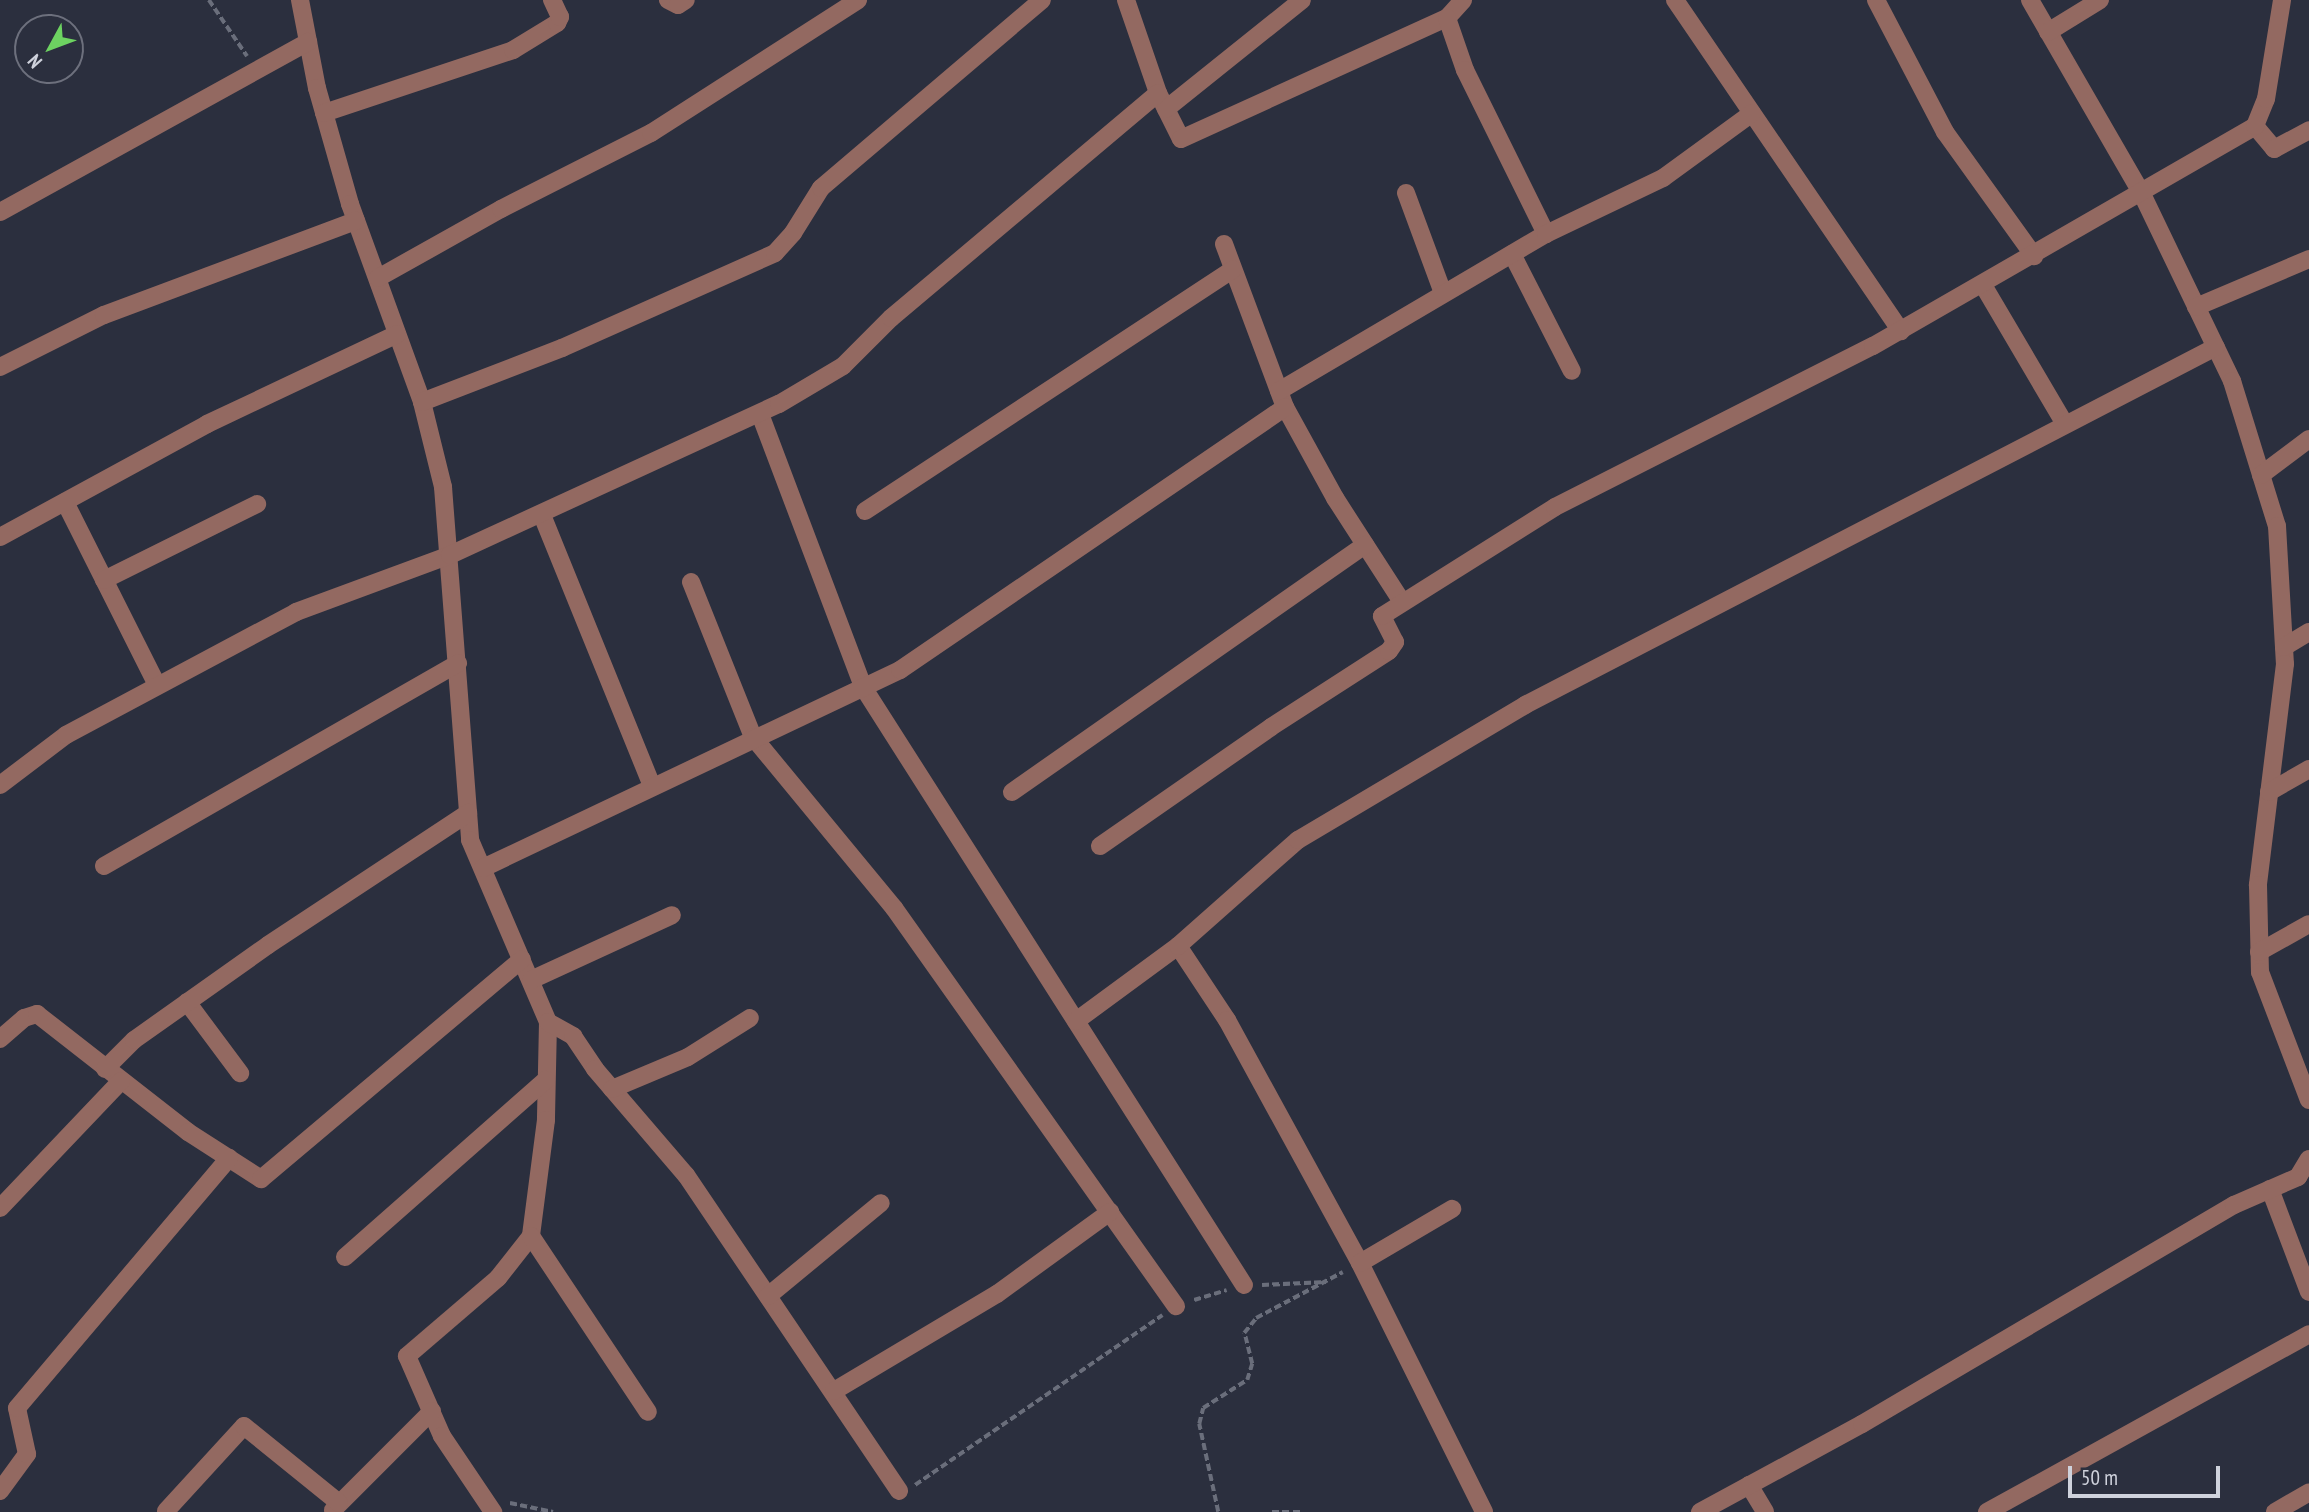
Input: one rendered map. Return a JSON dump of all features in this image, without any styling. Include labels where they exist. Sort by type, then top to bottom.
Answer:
[{"type":"street","points":[[300,0],[324,113],[356,220],[422,402],[443,487],[470,840],[548,1022],[546,1080],[531,1236],[498,1278],[407,1356],[432,1411],[491,1509]]},
{"type":"street","points":[[324,113],[513,50],[557,23],[560,18],[552,0]]},
{"type":"street","points":[[668,0],[678,5],[686,0]]},
{"type":"street","points":[[378,278],[500,209],[651,133],[858,0]]},
{"type":"street","points":[[422,402],[562,348],[775,253],[793,233],[821,188],[1042,0]]},
{"type":"street","points":[[1126,0],[1158,93],[1181,139],[1447,18],[1463,0]]},
{"type":"street","points":[[1166,109],[1302,0]]},
{"type":"street","points":[[1675,0],[1901,331]]},
{"type":"street","points":[[1876,0],[1945,132],[2034,256]]},
{"type":"street","points":[[2030,0],[2142,194],[2232,381],[2277,526],[2284,647],[2258,885],[2260,972],[2309,1100]]},
{"type":"street","points":[[2048,32],[2100,0]]},
{"type":"street","points":[[1100,846],[1389,651],[1395,642],[1382,615],[1402,602],[1555,507],[1901,331],[2255,127],[2266,99],[2281,0]]},
{"type":"street","points":[[1447,18],[1465,70],[1546,234]]},
{"type":"street","points":[[0,212],[308,43]]},
{"type":"street","points":[[0,785],[66,735],[156,683],[296,612],[450,555],[542,515],[760,414],[843,366],[891,318],[1158,93]]},
{"type":"street","points":[[483,868],[753,737],[863,687],[943,642],[1282,399],[1443,293],[1546,234],[1663,178],[1752,113]]},
{"type":"street","points":[[2255,127],[2274,149],[2309,130]]},
{"type":"street","points":[[1406,193],[1443,293]]},
{"type":"street","points":[[0,366],[104,315],[356,220]]},
{"type":"street","points":[[1224,244],[1282,399],[1365,545],[1402,602]]},
{"type":"street","points":[[1511,254],[1572,371]]},
{"type":"street","points":[[2196,307],[2309,259]]},
{"type":"street","points":[[866,511],[1233,269]]},
{"type":"street","points":[[1983,285],[2065,424]]},
{"type":"street","points":[[0,537],[207,424],[397,334]]},
{"type":"street","points":[[1076,1021],[1178,946],[1298,840],[1525,705],[2216,347]]},
{"type":"street","points":[[760,414],[863,687],[1244,1285]]},
{"type":"street","points":[[2261,475],[2309,439]]},
{"type":"street","points":[[65,502],[156,683]]},
{"type":"street","points":[[104,580],[257,504]]},
{"type":"street","points":[[542,515],[652,786]]},
{"type":"street","points":[[1012,792],[1365,545]]},
{"type":"street","points":[[691,582],[753,737],[894,908],[1175,1306]]},
{"type":"street","points":[[2284,647],[2309,632]]},
{"type":"street","points":[[104,866],[458,663]]},
{"type":"street","points":[[2269,792],[2309,769]]},
{"type":"street","points":[[105,1069],[134,1040],[187,1002],[468,813]]},
{"type":"street","points":[[531,980],[672,915]]},
{"type":"street","points":[[2259,952],[2309,924]]},
{"type":"street","points":[[1178,946],[1227,1020],[1360,1263],[1484,1512]]},
{"type":"street","points":[[0,1039],[24,1018],[37,1014],[105,1069],[261,1180],[522,959]]},
{"type":"street","points":[[187,1002],[240,1073]]},
{"type":"street","points":[[612,1089],[688,1057],[750,1018]]},
{"type":"street","points":[[548,1022],[573,1036],[612,1089],[686,1175],[899,1491]]},
{"type":"street","points":[[0,1209],[121,1080]]},
{"type":"street","points":[[345,1257],[546,1080]]},
{"type":"street","points":[[0,1491],[27,1454],[17,1408],[229,1158]]},
{"type":"street","points":[[1700,1512],[1862,1424],[2234,1205],[2298,1177],[2309,1159]]},
{"type":"street","points":[[2270,1189],[2301,1246],[2309,1292]]},
{"type":"street","points":[[768,1296],[881,1203]]},
{"type":"street","points":[[1360,1263],[1452,1209]]},
{"type":"street","points":[[834,1391],[997,1294],[1110,1212]]},
{"type":"street","points":[[531,1236],[648,1412]]},
{"type":"street","points":[[1987,1512],[2309,1334]]},
{"type":"street","points":[[166,1511],[244,1426],[335,1508],[432,1411]]},
{"type":"street","points":[[1749,1485],[1765,1512]]},
{"type":"street","points":[[2276,1512],[2309,1492]]},
{"type":"path","points":[[209,0],[256,70]]},
{"type":"path","points":[[1218,1512],[1199,1424],[1203,1408],[1247,1380],[1252,1364],[1244,1333],[1256,1318],[1360,1263]]},
{"type":"path","points":[[899,1491],[924,1481],[954,1454],[1175,1306],[1244,1285],[1326,1282]]},
{"type":"path","points":[[491,1509],[505,1502],[553,1512]]},
{"type":"path","points":[[1272,1512],[1302,1512]]}]
